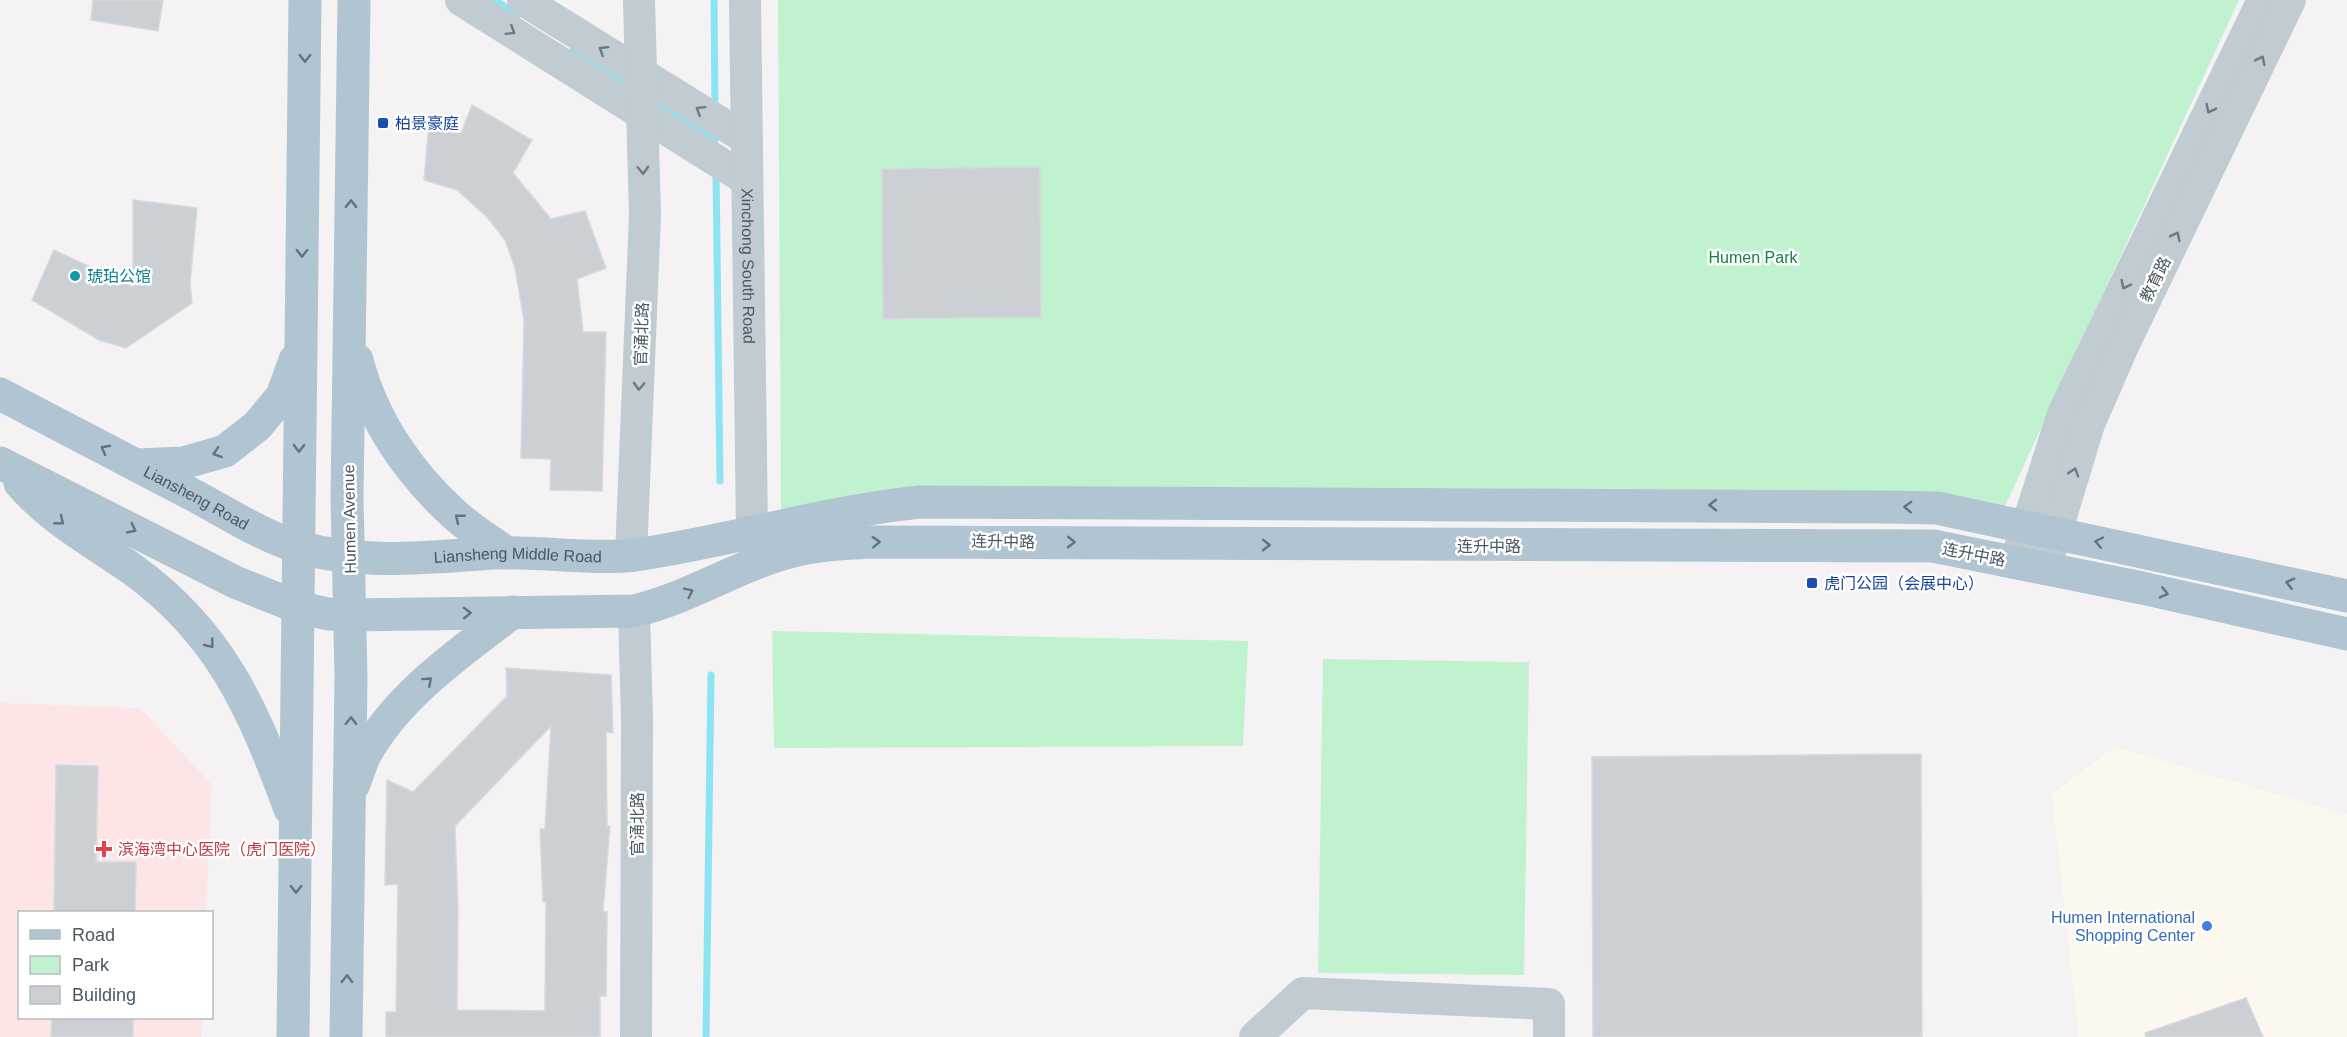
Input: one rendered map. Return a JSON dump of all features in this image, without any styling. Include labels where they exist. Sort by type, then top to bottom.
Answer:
[{"type":"main road","points":[[293,1037],[305,0]]},
{"type":"main road","name":"Humen Avenue","points":[[346,1037],[350,797],[350,329],[354,0]]},
{"type":"main road","points":[[350,329],[363,384],[387,434],[417,477],[456,516],[507,553]]},
{"type":"main road","points":[[135,465],[183,464],[225,451],[257,426],[282,396],[301,345]]},
{"type":"main road","name":"Liansheng Road","points":[[0,394],[298,547],[349,557],[405,559]]},
{"type":"main road","points":[[2,464],[236,582],[297,608],[328,614],[350,615],[634,611]]},
{"type":"main road","points":[[2,464],[43,508],[75,533],[132,570],[186,614],[216,651],[243,695],[272,760],[297,830]]},
{"type":"main road","points":[[631,555],[716,541],[752,531],[869,507],[920,502],[1937,508],[2347,596]]},
{"type":"main road","name":"连升中路","points":[[634,611],[666,603],[740,570],[793,551],[829,545],[916,540],[1272,545],[1933,546],[2347,634]]},
{"type":"main road","name":"Liansheng Middle Road","points":[[405,559],[507,553],[631,555]]},
{"type":"main road","points":[[350,797],[366,754],[400,707],[458,654],[513,612]]},
{"type":"street","points":[[461,0],[738,174]]},
{"type":"street","points":[[523,0],[738,133]]},
{"type":"street","points":[[639,0],[639,73]]},
{"type":"street","name":"Xinchong South Road","points":[[745,0],[738,174],[752,531]]},
{"type":"street","name":"教育路","points":[[2030,566],[2041,530],[2063,414],[2263,0]]},
{"type":"street","name":"教育路","points":[[2041,530],[2119,356],[2290,0]]},
{"type":"street","name":"官涌北路","points":[[631,555],[645,215],[652,119],[639,73]]},
{"type":"street","name":"官涌北路","points":[[634,611],[637,720],[636,1037]]},
{"type":"street","points":[[1255,1037],[1302,993],[1549,1004],[1549,1037]]},
{"type":"shaded area","name":"滨海湾中心医院（虎门医院）","points":[[0,703],[140,708],[212,785],[206,911],[18,911],[18,1019],[202,1019],[201,1037],[0,1037]]},
{"type":"shaded area","name":"Humen International Shopping Center","points":[[2115,747],[2347,815],[2347,1037],[2079,1037],[2052,794]]},
{"type":"green space","name":"Humen Park","points":[[778,0],[2239,0],[2001,515],[781,512]]},
{"type":"green space","points":[[772,631],[1248,641],[1243,746],[774,748]]},
{"type":"green space","points":[[1323,659],[1529,662],[1524,975],[1318,973]]},
{"type":"building","points":[[93,0],[163,0],[158,31],[91,20]]},
{"type":"building","points":[[472,105],[532,140],[513,173],[551,219],[585,211],[606,268],[577,279],[583,332],[606,332],[602,491],[550,490],[551,459],[521,458],[524,320],[515,268],[505,240],[487,217],[457,190],[424,180],[429,124],[461,133]]},
{"type":"building","points":[[1040,167],[1041,317],[883,319],[882,169]]},
{"type":"building","name":"琥珀公馆","points":[[133,200],[197,208],[190,283],[192,303],[126,348],[99,340],[32,300],[54,250],[133,287]]},
{"type":"building","points":[[506,668],[611,675],[613,733],[606,732],[607,826],[610,826],[603,912],[607,912],[606,996],[600,996],[600,1037],[386,1037],[386,1012],[396,1012],[398,884],[385,885],[387,780],[413,792],[507,696]],"holes":[[[551,726],[545,829],[540,829],[543,902],[546,902],[545,1011],[457,1010],[458,908],[455,826]]]},
{"type":"building","points":[[1921,754],[1922,1037],[1593,1037],[1592,757]]},
{"type":"building","points":[[56,765],[98,766],[96,862],[136,862],[135,911],[54,911]]},
{"type":"building","points":[[2246,998],[2263,1037],[2146,1037],[2145,1033]]},
{"type":"building","points":[[52,1019],[133,1019],[133,1037],[51,1037]]},
{"type":"waterway","points":[[495,0],[518,15]]},
{"type":"waterway","points":[[714,0],[715,108]]},
{"type":"waterway","points":[[573,50],[632,87]]},
{"type":"waterway","points":[[652,100],[715,140]]},
{"type":"waterway","points":[[716,171],[720,481]]},
{"type":"waterway","points":[[706,1037],[711,675]]},
{"type":"place","name":"柏景豪庭","points":[[383,123]]},
{"type":"place","name":"琥珀公馆","points":[[75,276]]},
{"type":"place","name":"虎门公园（会展中心）","points":[[1812,583]]},
{"type":"place","name":"滨海湾中心医院（虎门医院）","points":[[104,849]]},
{"type":"place","name":"Humen International Shopping Center","points":[[2207,926]]}]
